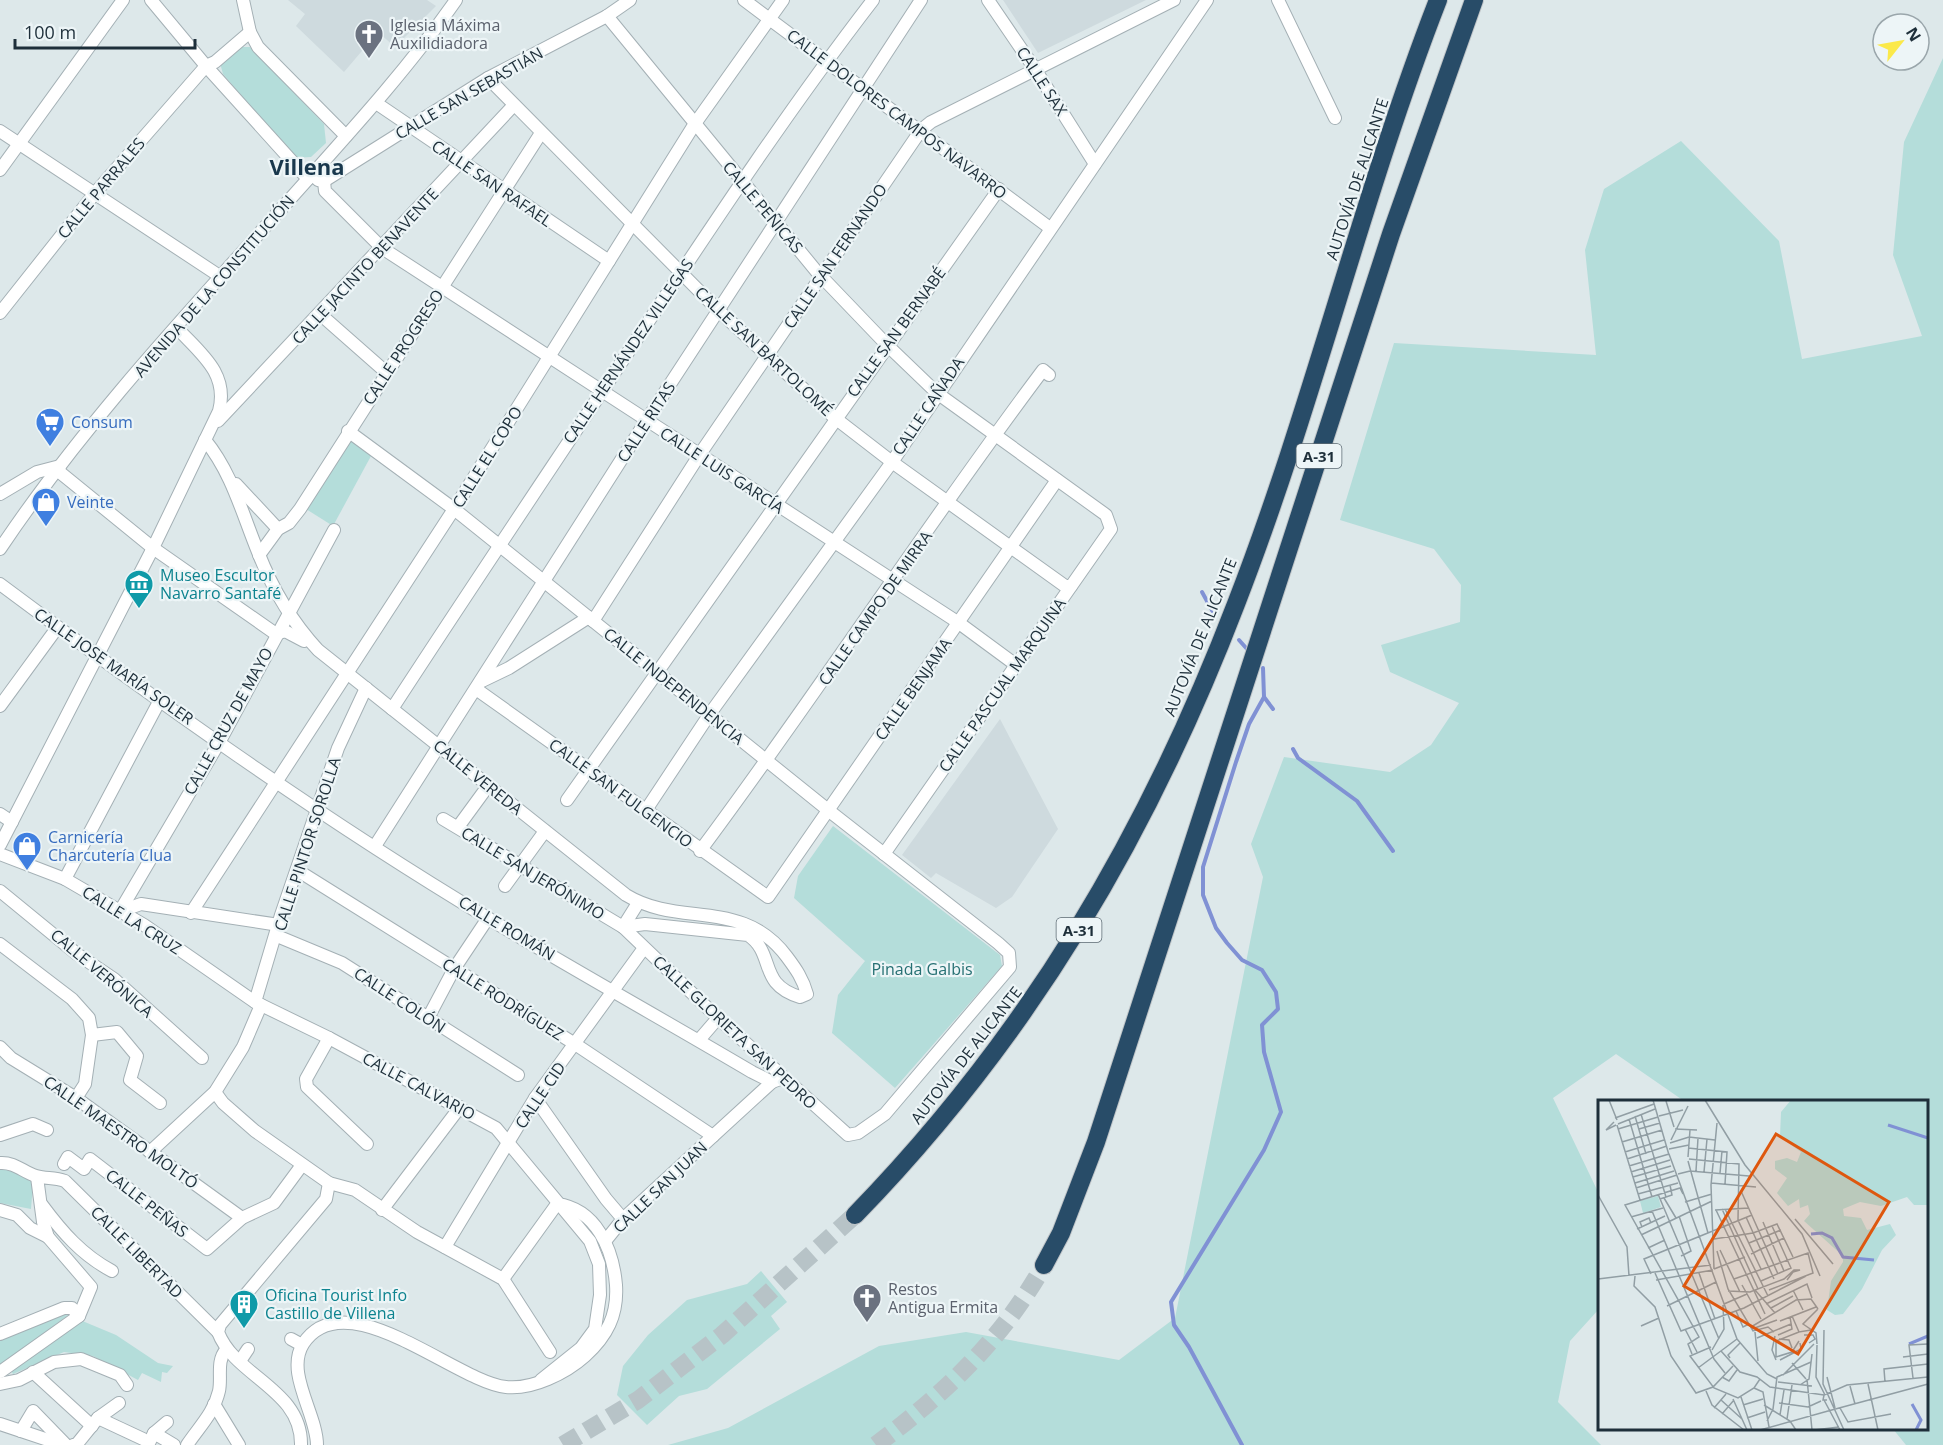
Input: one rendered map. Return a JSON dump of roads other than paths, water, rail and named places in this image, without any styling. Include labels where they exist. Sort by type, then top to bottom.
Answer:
[{"type":"highway","name":"AUTOVÍA DE ALICANTE","points":[[855,1215],[945,1118],[1037,995],[1110,877],[1146,809],[1194,708],[1237,603],[1284,471],[1363,220],[1438,0]]},
{"type":"highway","name":"A-31","points":[[1044,1265],[1061,1233],[1096,1142],[1391,234],[1474,0]]},
{"type":"street","points":[[0,170],[123,0]]},
{"type":"street","points":[[151,0],[206,66],[308,179],[324,181]]},
{"type":"street","points":[[243,0],[250,32],[258,47],[346,136]]},
{"type":"street","name":"AVENIDA DE LA CONSTITUCIÓN","points":[[0,549],[59,468],[176,327],[376,103],[456,0]]},
{"type":"street","name":"CALLE SAN SEBASTIÁN","points":[[324,181],[488,78],[607,16],[630,0]]},
{"type":"street","name":"CALLE DOLORES CAMPOS NAVARRO","points":[[744,0],[1050,228]]},
{"type":"street","name":"CALLE EL COPO","points":[[191,913],[454,510],[694,125],[783,0]]},
{"type":"street","name":"CALLE HERNÁNDEZ VILLEGAS","points":[[392,709],[498,545],[742,182],[826,61],[873,0]]},
{"type":"street","name":"CALLE RITAS","points":[[375,846],[646,421],[921,0]]},
{"type":"street","name":"CALLE SAX","points":[[988,0],[1095,164]]},
{"type":"street","name":"CALLE SAN FERNANDO","points":[[479,685],[591,619],[700,454],[921,130],[931,122],[1174,0]]},
{"type":"street","name":"CALLE CAÑADA","points":[[646,810],[709,715],[892,462],[1207,0]]},
{"type":"street","points":[[1278,0],[1335,118]]},
{"type":"street","name":"CALLE PEÑICAS","points":[[607,16],[775,222],[821,276],[887,345],[937,393],[1106,514]]},
{"type":"street","name":"CALLE PARRALES","points":[[0,313],[95,193],[206,66],[215,62],[250,32]]},
{"type":"street","name":"CALLE SAN BARTOLOMÉ","points":[[488,78],[513,106],[633,222],[718,310],[835,418],[948,503],[1065,586],[1071,586]]},
{"type":"street","name":"CALLE SAN RAFAEL","points":[[376,103],[609,261]]},
{"type":"street","name":"CALLE JACINTO BENAVENTE","points":[[215,424],[513,106]]},
{"type":"street","points":[[0,131],[221,277]]},
{"type":"street","name":"CALLE PROGRESO","points":[[259,555],[278,529],[289,523],[300,509],[541,133]]},
{"type":"street","name":"CALLE LUIS GARCÍA","points":[[324,181],[325,191],[382,248],[603,390],[646,421],[700,454],[833,544],[959,623],[1016,665]]},
{"type":"street","name":"CALLE SAN BERNABÉ","points":[[567,800],[999,189]]},
{"type":"street","points":[[320,314],[387,373]]},
{"type":"street","points":[[0,845],[215,424],[223,397],[219,378],[176,327]]},
{"type":"street","name":"CALLE CAMPO DE MIRRA","points":[[700,851],[767,761],[994,436],[1043,370],[1049,375]]},
{"type":"street","name":"CALLE INDEPENDENCIA","points":[[348,431],[544,581],[1009,953],[1010,967],[885,1114],[858,1133],[848,1135]]},
{"type":"street","points":[[205,440],[221,459],[230,478],[278,529]]},
{"type":"street","points":[[0,494],[37,472],[59,468],[153,548],[276,634]]},
{"type":"street","name":"CALLE VEREDA","points":[[230,478],[259,555],[288,613],[318,650]]},
{"type":"street","name":"CALLE BENJAMA","points":[[768,897],[1057,480]]},
{"type":"street","name":"CALLE PASCUAL MARQUINA","points":[[884,854],[1111,529],[1106,514]]},
{"type":"street","name":"CALLE CRUZ DE MAYO","points":[[120,911],[220,741],[334,530]]},
{"type":"street","name":"CALLE JOSE MARÍA SOLER","points":[[0,584],[57,628],[318,809]]},
{"type":"street","points":[[0,706],[57,628]]},
{"type":"street","name":"CALLE VEREDA","points":[[276,634],[283,630],[289,632],[318,650],[638,903]]},
{"type":"street","name":"CALLE SAN FULGENCIO","points":[[479,685],[700,851],[768,897]]},
{"type":"street","name":"CALLE PINTOR SOROLLA","points":[[150,1152],[214,1092],[243,1047],[297,870],[338,748],[366,688]]},
{"type":"street","points":[[65,879],[160,700]]},
{"type":"street","points":[[458,827],[488,786]]},
{"type":"street","name":"CALLE ROMÁN","points":[[318,809],[488,918],[699,1040],[778,1080]]},
{"type":"street","points":[[0,814],[12,822]]},
{"type":"street","name":"CALLE SAN JERÓNIMO","points":[[443,819],[623,927]]},
{"type":"street","points":[[505,886],[545,831]]},
{"type":"street","name":"CALLE LA CRUZ","points":[[0,854],[65,879],[120,911],[258,1004]]},
{"type":"street","name":"CALLE RODRÍGUEZ","points":[[297,870],[575,1044],[711,1134]]},
{"type":"street","name":"CALLE VERÓNICA","points":[[0,891],[77,954],[114,979],[202,1058]]},
{"type":"street","points":[[623,927],[638,903],[749,929],[767,934],[804,981],[807,994],[800,997],[783,992],[770,974],[758,942],[749,929]]},
{"type":"street","name":"CALLE COLÓN","points":[[120,911],[141,904],[278,930],[342,963],[518,1075]]},
{"type":"street","points":[[428,1018],[454,969],[488,918]]},
{"type":"street","points":[[623,927],[645,924],[749,929]]},
{"type":"street","name":"CALLE GLORIETA SAN PEDRO","points":[[623,927],[718,1018],[778,1080],[848,1135]]},
{"type":"street","points":[[0,944],[72,999],[88,1018],[92,1035],[85,1084],[76,1098]]},
{"type":"street","name":"CALLE CID","points":[[445,1247],[535,1098],[615,991],[644,948]]},
{"type":"street","name":"CALLE CALVARIO","points":[[258,1004],[329,1038],[496,1128],[557,1204],[590,1240],[599,1264],[600,1295],[595,1329],[581,1348],[541,1380]]},
{"type":"street","points":[[699,1040],[718,1018]]},
{"type":"street","points":[[92,1035],[117,1032],[137,1056],[130,1080],[160,1103]]},
{"type":"street","points":[[329,1038],[306,1079],[307,1087],[367,1144]]},
{"type":"street","name":"CALLE MAESTRO MOLTÓ","points":[[0,1047],[11,1058],[76,1098],[242,1218]]},
{"type":"street","name":"CALLE SAN JUAN","points":[[316,1445],[317,1432],[300,1377],[297,1342],[331,1324],[349,1323],[374,1328],[397,1337],[484,1381],[506,1387],[526,1386],[572,1368],[603,1340],[614,1316],[616,1293],[614,1266],[606,1240],[622,1219],[711,1134],[778,1080]]},
{"type":"street","points":[[214,1092],[232,1112],[329,1183],[355,1191],[382,1210],[503,1279],[550,1352]]},
{"type":"street","points":[[535,1098],[606,1200],[622,1219]]},
{"type":"street","points":[[382,1210],[460,1107]]},
{"type":"street","points":[[0,1135],[33,1124],[47,1130]]},
{"type":"street","name":"CALLE PEÑAS","points":[[64,1164],[68,1157],[84,1169],[90,1159],[207,1249],[242,1218]]},
{"type":"street","points":[[0,1372],[79,1316],[91,1287],[48,1237],[43,1222],[37,1177],[17,1165],[1,1162]]},
{"type":"street","points":[[242,1218],[274,1203],[302,1165]]},
{"type":"street","name":"CALLE LIBERTAD","points":[[37,1177],[53,1176],[65,1181],[219,1328]]},
{"type":"street","points":[[301,1445],[301,1433],[291,1409],[226,1350],[219,1328],[326,1199],[329,1183]]},
{"type":"street","points":[[41,1204],[74,1245],[92,1260],[112,1271]]},
{"type":"street","points":[[503,1279],[557,1204]]},
{"type":"street","name":"CALLE CALVARIO","points":[[557,1204],[571,1206],[579,1211],[606,1240]]},
{"type":"street","points":[[0,1210],[17,1215],[30,1228],[48,1237]]},
{"type":"street","points":[[0,1334],[64,1308],[72,1308],[79,1316]]},
{"type":"street","points":[[240,1361],[248,1349]]},
{"type":"street","points":[[187,1445],[209,1417],[219,1387],[220,1356],[226,1350]]},
{"type":"street","points":[[0,1384],[19,1380],[54,1362],[81,1359],[120,1376],[127,1384]]},
{"type":"street","points":[[33,1372],[94,1422],[147,1441],[174,1445]]},
{"type":"street","points":[[71,1445],[94,1422],[118,1403]]},
{"type":"street","points":[[214,1404],[239,1445]]},
{"type":"street","points":[[21,1431],[33,1411],[71,1445]]},
{"type":"street","points":[[147,1441],[167,1422]]},
{"type":"street","points":[[0,1424],[71,1445]]},
{"type":"waterway","points":[[1202,592],[1213,612]]},
{"type":"waterway","points":[[1239,640],[1247,649]]},
{"type":"waterway","points":[[1263,668],[1264,697],[1273,709]]},
{"type":"waterway","points":[[1242,1445],[1189,1347],[1174,1325],[1171,1302],[1264,1150],[1281,1112],[1264,1052],[1262,1025],[1278,1009],[1276,992],[1262,970],[1242,960],[1227,943],[1216,928],[1203,895],[1203,867],[1249,724],[1264,697]]},
{"type":"waterway","points":[[1293,749],[1298,758],[1357,801],[1393,851]]},
{"type":"tunnel","points":[[563,1445],[638,1400],[722,1335],[855,1215]]},
{"type":"tunnel","points":[[876,1445],[925,1406],[970,1364],[1009,1318],[1044,1265]]},
{"type":"place","name":"Iglesia Máxima Auxilidiadora","points":[[369,60]]},
{"type":"place","name":"Consum","points":[[50,448]]},
{"type":"place","name":"Veinte","points":[[46,528]]},
{"type":"place","name":"Museo Escultor Navarro Santafé","points":[[139,610]]},
{"type":"place","name":"Carnicería Charcutería Clua","points":[[27,872]]},
{"type":"place","name":"Restos Antigua Ermita","points":[[867,1324]]},
{"type":"place","name":"Oficina Tourist Info Castillo de Villena","points":[[244,1330]]},
{"type":"district","name":"Villena","points":[[307,166]]},
{"type":"park label","name":"Pinada Galbis","points":[[922,969]]}]
